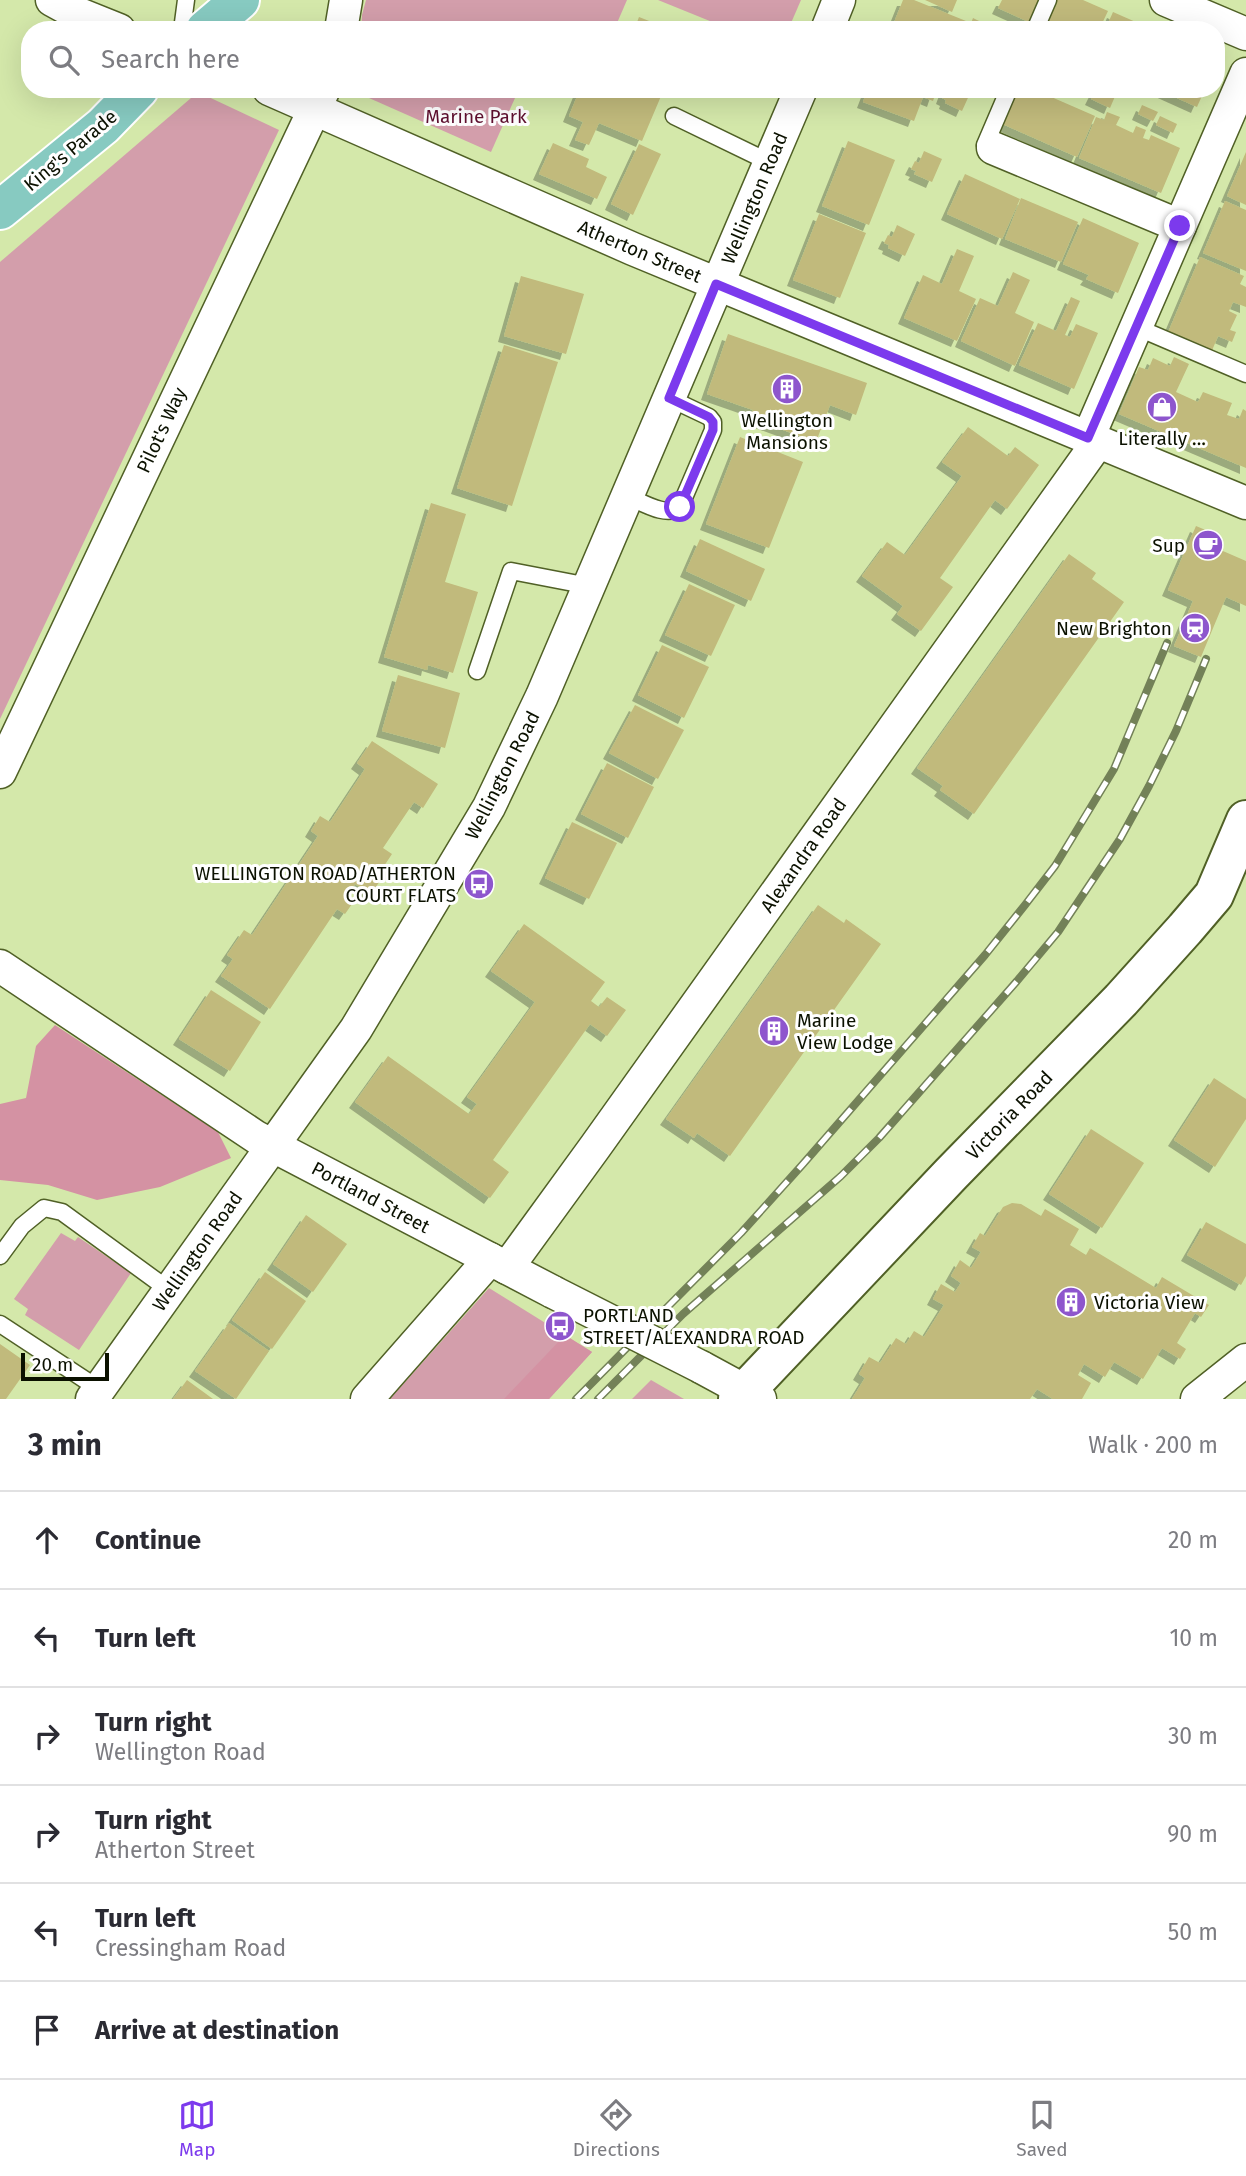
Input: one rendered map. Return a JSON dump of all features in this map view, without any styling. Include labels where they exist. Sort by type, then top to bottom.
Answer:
[{"type":"main road","points":[[216,21],[240,0]]},
{"type":"main road","name":"King's Parade","points":[[0,210],[103,126],[130,98]]},
{"type":"street","points":[[52,0],[96,21]]},
{"type":"street","points":[[342,21],[346,0]]},
{"type":"street","points":[[831,21],[839,0]]},
{"type":"street","points":[[1166,0],[1215,21]]},
{"type":"street","points":[[1225,25],[1246,34]]},
{"type":"street","name":"Alexandra Road","points":[[367,1399],[498,1264],[595,1147],[1093,440],[1136,327],[1246,74]]},
{"type":"street","name":"Wellington Road","points":[[96,1394],[169,1290],[264,1141],[356,1029],[489,807],[542,695],[797,98]]},
{"type":"street","name":"Atherton Street","points":[[320,100],[716,284],[1246,503]]},
{"type":"street","name":"Pilot's Way","points":[[0,772],[320,100]]},
{"type":"street","points":[[993,148],[1180,226]]},
{"type":"street","name":"Victoria Road","points":[[748,1396],[951,1174],[1121,1000],[1185,929],[1214,895],[1246,820]]},
{"type":"street","name":"Portland Street","points":[[0,966],[264,1141],[701,1367],[748,1396]]},
{"type":"street","points":[[1197,1399],[1244,1363]]},
{"type":"lane","points":[[182,21],[186,0]]},
{"type":"lane","points":[[1039,21],[1048,0]]},
{"type":"lane","points":[[993,148],[985,145],[1006,98]]},
{"type":"lane","points":[[674,116],[769,162]]},
{"type":"lane","points":[[1136,327],[1246,374]]},
{"type":"lane","points":[[627,496],[666,511],[677,511],[708,443],[713,430],[713,422],[709,417],[669,398]]},
{"type":"lane","points":[[477,671],[512,571],[589,586]]},
{"type":"lane","points":[[0,1256],[22,1226],[44,1208],[62,1212],[169,1290]]},
{"type":"lane","points":[[0,1324],[96,1394]]},
{"type":"green space","points":[[366,0],[627,0],[618,21],[362,21]]},
{"type":"green space","points":[[658,0],[801,0],[792,21],[710,21]]},
{"type":"green space","points":[[191,98],[211,98],[279,130],[0,719],[0,262]]},
{"type":"green space","name":"Marine Park","points":[[369,98],[515,98],[491,152]]},
{"type":"green space","points":[[61,1233],[75,1241],[78,1237],[131,1273],[79,1350],[25,1315],[28,1309],[14,1299]]},
{"type":"green space","points":[[489,1288],[592,1352],[549,1399],[390,1399]]},
{"type":"green space","points":[[651,1380],[684,1399],[632,1399]]},
{"type":"shaded area","points":[[55,1025],[218,1132],[231,1158],[160,1187],[97,1200],[48,1185],[0,1180],[0,1104],[26,1098],[36,1046]]},
{"type":"shaded area","points":[[565,1335],[592,1352],[549,1399],[504,1399]]},
{"type":"building","points":[[903,0],[914,0],[966,21],[895,21]]},
{"type":"building","points":[[925,0],[957,0],[952,12]]},
{"type":"building","points":[[1002,0],[1039,0],[1029,21],[998,8]]},
{"type":"building","points":[[1051,0],[1083,0],[1108,11],[1103,21],[1042,21]]},
{"type":"building","points":[[1113,12],[1133,21],[1109,21]]},
{"type":"building","points":[[576,98],[660,98],[642,141],[599,123],[589,145],[575,140],[583,122],[569,116]]},
{"type":"building","points":[[865,98],[923,98],[914,121],[863,102]]},
{"type":"building","points":[[942,98],[968,98],[962,111],[945,103],[946,100]]},
{"type":"building","points":[[1008,98],[1054,98],[1095,116],[1077,157],[998,122]]},
{"type":"building","points":[[1092,98],[1114,98],[1110,108]]},
{"type":"building","points":[[1177,98],[1201,98],[1197,107]]},
{"type":"building","points":[[1142,105],[1158,112],[1153,121],[1138,114]]},
{"type":"building","points":[[1107,112],[1120,117],[1116,125],[1133,133],[1136,126],[1146,130],[1143,138],[1149,140],[1151,135],[1180,148],[1161,193],[1079,158],[1096,117],[1104,120]]},
{"type":"building","points":[[1160,116],[1177,124],[1173,133],[1156,125]]},
{"type":"building","points":[[848,141],[895,160],[869,225],[822,206]]},
{"type":"building","points":[[553,143],[589,159],[586,167],[607,177],[597,199],[539,174]]},
{"type":"building","points":[[639,144],[661,154],[633,215],[611,204]]},
{"type":"building","points":[[924,151],[942,159],[932,182],[914,174],[916,171],[911,169],[915,161],[919,163]]},
{"type":"building","points":[[1246,152],[1246,205],[1227,196]]},
{"type":"building","points":[[965,174],[1020,199],[1002,239],[947,214]]},
{"type":"building","points":[[1021,198],[1078,222],[1061,262],[1005,239]]},
{"type":"building","points":[[1225,201],[1246,210],[1246,271],[1203,253]]},
{"type":"building","points":[[819,214],[866,233],[840,298],[793,280]]},
{"type":"building","points":[[1083,218],[1139,243],[1118,293],[1086,279],[1089,275],[1063,264]]},
{"type":"building","points":[[897,225],[915,234],[905,256],[888,248],[889,245],[884,243],[888,235],[892,237]]},
{"type":"building","points":[[957,249],[974,256],[959,291],[976,299],[957,341],[904,318],[923,275],[942,284]]},
{"type":"building","points":[[1200,257],[1244,276],[1240,284],[1246,287],[1246,307],[1233,302],[1229,311],[1237,315],[1230,330],[1236,332],[1232,342],[1218,336],[1211,353],[1167,335]]},
{"type":"building","points":[[1013,272],[1030,280],[1015,313],[1034,322],[1015,366],[961,341],[980,298],[998,306]]},
{"type":"building","points":[[521,276],[584,294],[566,354],[504,336]]},
{"type":"building","points":[[1071,297],[1080,301],[1065,335],[1070,337],[1076,324],[1098,333],[1074,389],[1019,365],[1038,323],[1056,331]]},
{"type":"building","name":"Wellington Mansions","points":[[728,334],[867,383],[856,415],[830,405],[816,442],[750,418],[753,410],[707,394]]},
{"type":"building","points":[[504,345],[558,362],[512,506],[457,488]]},
{"type":"building","points":[[1174,357],[1189,364],[1176,392],[1198,402],[1203,392],[1232,403],[1227,415],[1239,419],[1243,409],[1246,411],[1246,468],[1119,414],[1139,367],[1148,370],[1153,358],[1170,366]]},
{"type":"building","points":[[968,427],[1008,456],[1015,447],[1039,465],[1007,509],[995,500],[940,578],[953,587],[921,631],[897,614],[903,606],[862,576],[887,542],[905,555],[962,476],[942,462]]},
{"type":"building","points":[[740,437],[803,462],[769,548],[706,524]]},
{"type":"building","points":[[431,503],[466,514],[445,582],[478,592],[453,673],[428,665],[427,670],[384,657]]},
{"type":"building","points":[[1196,526],[1220,536],[1216,548],[1246,561],[1246,606],[1226,597],[1201,657],[1174,646],[1193,601],[1168,590]]},
{"type":"building","points":[[700,539],[765,569],[751,601],[686,571]]},
{"type":"building","points":[[1069,554],[1096,573],[1092,579],[1124,602],[974,814],[940,790],[943,786],[917,768]]},
{"type":"building","points":[[689,584],[735,605],[711,656],[665,635]]},
{"type":"building","points":[[662,645],[709,667],[684,718],[638,695]]},
{"type":"building","points":[[398,675],[460,693],[445,748],[382,731]]},
{"type":"building","points":[[635,705],[684,730],[658,779],[609,753]]},
{"type":"building","points":[[372,741],[438,784],[423,808],[414,802],[383,848],[392,854],[378,875],[382,878],[371,894],[355,884],[345,900],[352,904],[345,914],[337,909],[270,1009],[221,976],[233,959],[227,955],[244,930],[252,935],[318,836],[311,831],[320,816],[330,822],[365,769],[357,763]]},
{"type":"building","points":[[607,763],[654,787],[628,838],[581,814]]},
{"type":"building","points":[[572,822],[617,843],[589,899],[545,878]]},
{"type":"building","name":"Marine View Lodge","points":[[818,905],[844,923],[846,919],[881,944],[730,1156],[697,1133],[694,1138],[666,1119]]},
{"type":"building","points":[[524,924],[605,982],[591,1001],[599,1007],[607,997],[626,1010],[607,1036],[590,1024],[493,1160],[509,1172],[490,1198],[355,1102],[388,1056],[469,1114],[477,1104],[467,1097],[535,1002],[491,971]]},
{"type":"building","points":[[211,990],[261,1022],[230,1071],[179,1039]]},
{"type":"building","points":[[1214,1078],[1246,1099],[1246,1119],[1215,1167],[1174,1140]]},
{"type":"building","points":[[1091,1129],[1144,1163],[1102,1228],[1049,1194]]},
{"type":"building","name":"Victoria View","points":[[1012,1203],[1021,1204],[1041,1216],[1045,1209],[1079,1229],[1070,1245],[1086,1255],[1090,1248],[1156,1288],[1162,1277],[1209,1305],[1201,1317],[1195,1313],[1177,1343],[1186,1349],[1180,1359],[1162,1348],[1143,1379],[1114,1362],[1105,1377],[1084,1364],[1078,1375],[1091,1383],[1082,1399],[1053,1399],[1037,1389],[1030,1399],[852,1399],[865,1378],[859,1374],[869,1357],[880,1363],[896,1338],[906,1344],[914,1331],[924,1337],[944,1305],[933,1299],[941,1284],[955,1292],[961,1283],[951,1276],[960,1260],[971,1268],[981,1252],[972,1247],[980,1233],[985,1236],[1003,1207]]},
{"type":"building","points":[[306,1215],[347,1244],[313,1292],[273,1264]]},
{"type":"building","points":[[1206,1222],[1246,1244],[1246,1276],[1241,1285],[1187,1255]]},
{"type":"building","points":[[265,1272],[306,1301],[272,1349],[232,1320]]},
{"type":"building","points":[[229,1323],[269,1351],[236,1399],[195,1371]]},
{"type":"building","points":[[0,1344],[30,1365],[6,1399],[0,1399]]},
{"type":"building","points":[[187,1380],[213,1399],[173,1399]]},
{"type":"railway","points":[[576,1399],[741,1233],[985,955],[1025,905],[1055,866],[1114,769],[1167,643]]},
{"type":"railway","points":[[598,1399],[683,1314],[841,1176],[879,1138],[1058,932],[1120,839],[1149,786],[1176,731],[1206,659]]},
{"type":"place","name":"Wellington Mansions","points":[[787,389]]},
{"type":"place","name":"Literally ...","points":[[1162,407]]},
{"type":"place","name":"Sup","points":[[1208,545]]},
{"type":"place","name":"New Brighton","points":[[1195,628]]},
{"type":"place","name":"WELLINGTON ROAD/ATHERTON COURT FLATS","points":[[479,884]]},
{"type":"place","name":"Marine View Lodge","points":[[774,1031]]},
{"type":"place","name":"Victoria View","points":[[1071,1302]]},
{"type":"place","name":"PORTLAND STREET/ALEXANDRA ROAD","points":[[560,1326]]},
{"type":"route","points":[[680,507],[713,430],[713,422],[709,417],[669,398],[716,284],[1088,438],[1180,226]]}]
